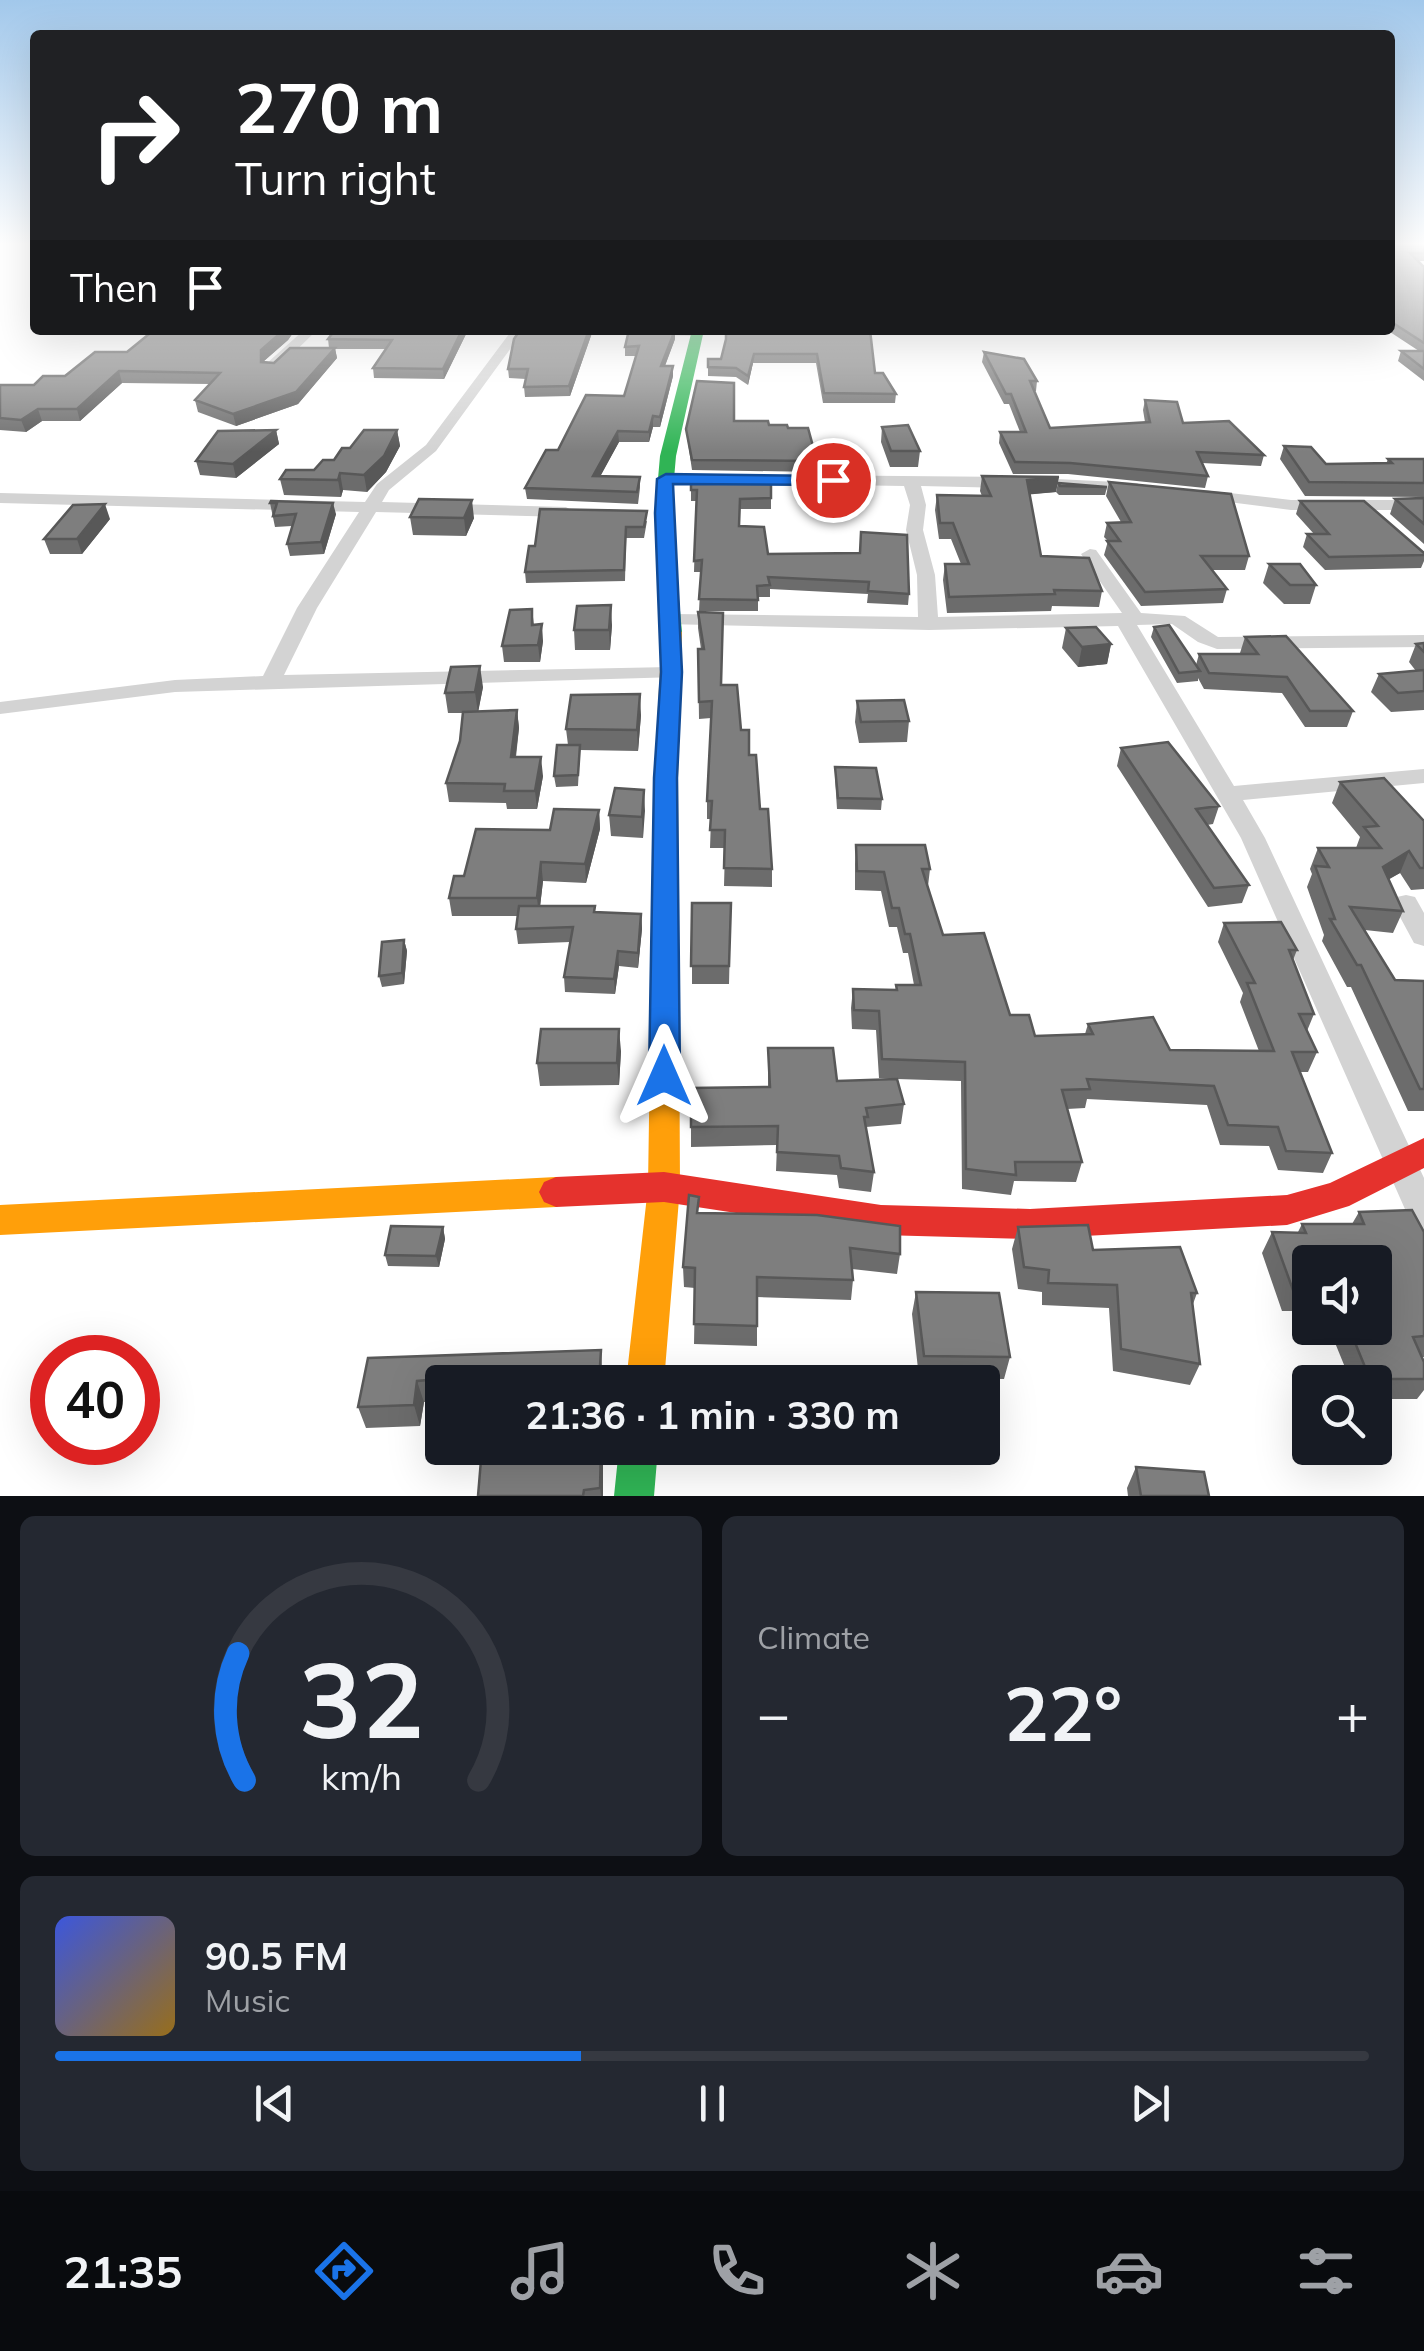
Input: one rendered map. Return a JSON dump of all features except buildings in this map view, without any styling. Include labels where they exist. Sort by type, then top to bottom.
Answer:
[{"type":"street","points":[[272,368],[306,335]]},
{"type":"street","points":[[270,682],[307,608],[371,507],[398,471],[430,448],[514,335]]},
{"type":"street","points":[[647,1365],[664,1187],[666,778],[672,672],[672,620],[655,513],[694,383],[697,335]]},
{"type":"street","points":[[666,479],[1068,483],[1147,489]]},
{"type":"street","points":[[912,481],[918,505],[912,517],[926,576],[924,598],[929,624]]},
{"type":"street","points":[[1184,493],[1291,504],[1424,505]]},
{"type":"street","points":[[0,498],[579,512]]},
{"type":"street","points":[[1366,506],[1381,519]]},
{"type":"street","points":[[1090,554],[1252,838],[1413,1157],[1424,1214]]},
{"type":"street","points":[[672,620],[929,624],[1179,619],[1204,640],[1217,642],[1424,641]]},
{"type":"street","points":[[0,708],[175,686],[672,672]]},
{"type":"street","points":[[1227,794],[1294,790],[1354,779],[1424,776]]},
{"type":"street","points":[[1406,904],[1424,936]]},
{"type":"street","points":[[0,1220],[664,1187],[882,1220],[1030,1224],[1287,1210],[1338,1196],[1413,1157]]},
{"type":"street","points":[[634,1496],[637,1465]]},
{"type":"traffic: fast","points":[[672,632],[663,513],[668,456],[697,335]]},
{"type":"traffic: fast","points":[[634,1496],[637,1465]]},
{"type":"traffic: slow","points":[[647,1365],[664,1187],[666,778],[672,632]]},
{"type":"traffic: slow","points":[[0,1220],[556,1192]]},
{"type":"traffic: jam","points":[[556,1192],[664,1187],[881,1220],[1030,1224],[1287,1210],[1337,1196],[1424,1152]]},
{"type":"route","points":[[664,1076],[666,778],[672,672],[663,513],[666,479],[833,480]]}]
